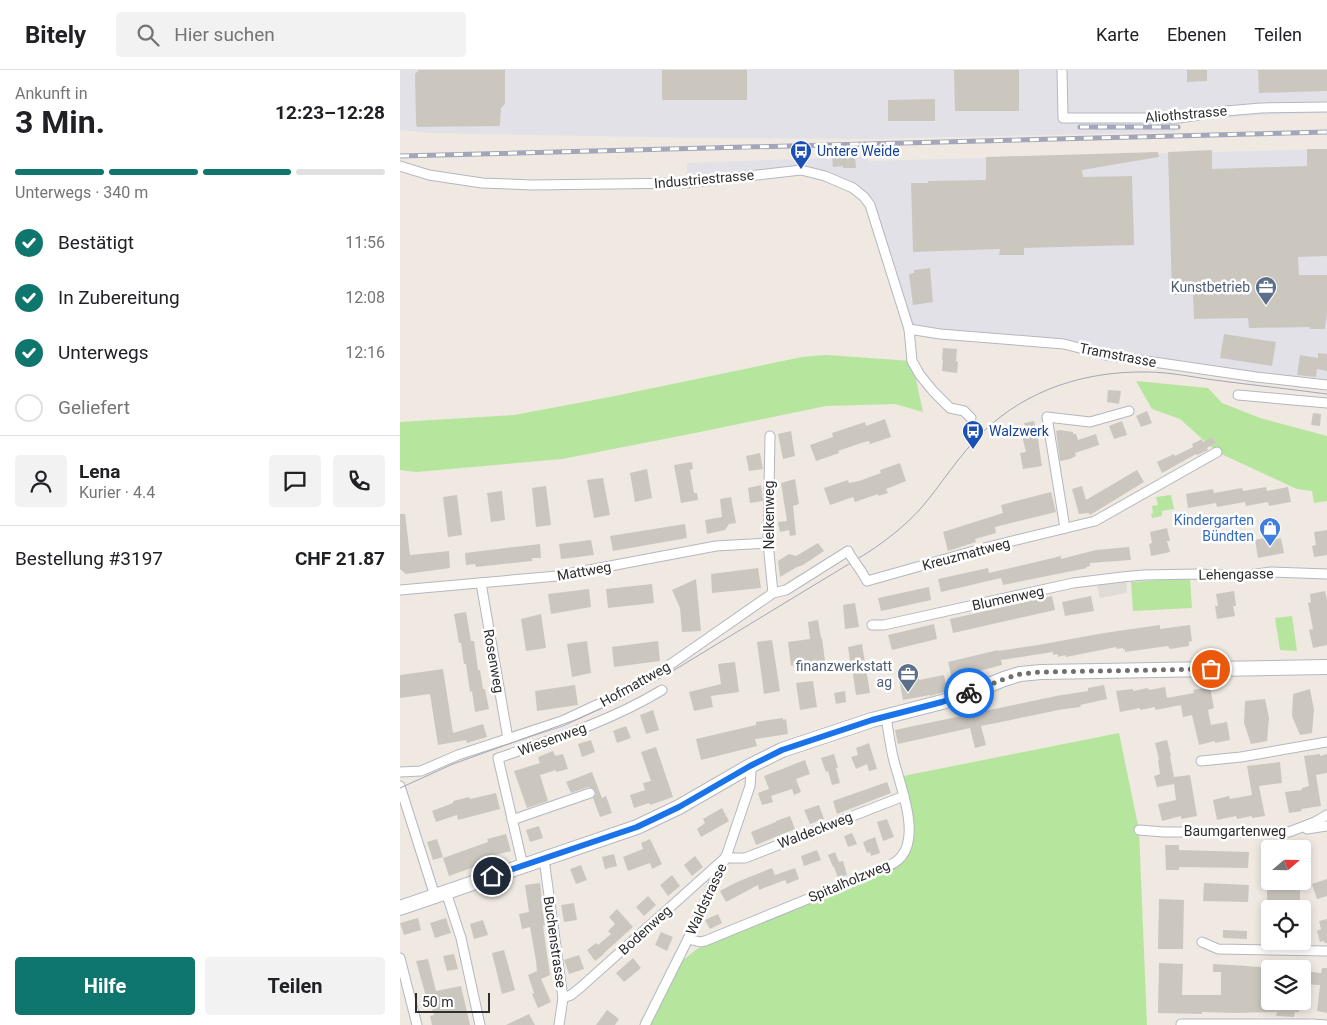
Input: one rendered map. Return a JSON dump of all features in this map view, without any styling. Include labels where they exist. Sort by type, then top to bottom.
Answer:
[{"type":"main road","points":[[400,908],[622,833],[656,819],[782,750],[886,716],[964,695],[1020,674],[1041,672],[1327,667]]},
{"type":"street","name":"Aliothstrasse","points":[[1062,70],[1063,118],[1179,118],[1226,111],[1327,106]]},
{"type":"street","name":"Industriestrasse","points":[[400,166],[430,175],[482,183],[532,185],[687,183],[801,170],[825,176],[853,188],[870,205],[909,329],[912,361],[920,375],[950,408],[964,411],[971,418]]},
{"type":"street","name":"Tramstrasse","points":[[909,329],[940,334],[1064,344],[1106,355],[1256,377],[1327,385]]},
{"type":"street","points":[[1238,395],[1327,404]]},
{"type":"street","points":[[1065,528],[1047,417],[1090,422],[1129,412]]},
{"type":"street","name":"Nelkenweg","points":[[770,436],[768,543],[773,593]]},
{"type":"street","name":"Kreuzmattweg","points":[[861,571],[867,581],[988,547],[1095,521],[1217,452]]},
{"type":"street","name":"Mattweg","points":[[400,590],[556,576],[716,546],[768,543]]},
{"type":"street","name":"Hofmattweg","points":[[400,772],[421,771],[458,756],[573,716],[627,690],[658,673],[773,593],[786,590],[849,553],[861,571]]},
{"type":"street","name":"Lehengasse","points":[[1144,575],[1198,574],[1243,576],[1271,572],[1327,574]]},
{"type":"street","name":"Blumenweg","points":[[872,625],[884,625],[1073,583],[1144,575]]},
{"type":"street","name":"Rosenweg","points":[[481,583],[508,739]]},
{"type":"street","name":"Wiesenweg","points":[[523,866],[498,758],[606,719],[648,699],[662,690]]},
{"type":"street","name":"Spitalholzweg","points":[[688,939],[700,942],[705,941],[874,872],[900,859],[907,846],[909,822],[891,747],[886,716]]},
{"type":"street","points":[[1201,761],[1241,757],[1327,742]]},
{"type":"street","name":"Waldstrasse","points":[[645,1025],[688,939],[725,858],[750,786],[750,766]]},
{"type":"street","points":[[400,786],[403,807],[463,948],[480,1025]]},
{"type":"street","points":[[512,820],[590,794]]},
{"type":"street","name":"Waldeckweg","points":[[725,858],[745,858],[904,796]]},
{"type":"street","name":"Baumgartenweg","points":[[1139,830],[1164,832],[1289,832],[1327,815]]},
{"type":"street","points":[[1289,832],[1327,826]]},
{"type":"street","name":"Bodenweg","points":[[563,998],[571,995],[581,987],[725,858]]},
{"type":"street","name":"Buchenstrasse","points":[[544,859],[563,998],[558,1024]]},
{"type":"street","points":[[1202,942],[1218,949],[1327,951]]},
{"type":"street","points":[[400,958],[417,1025]]},
{"type":"street","points":[[1182,1024],[1327,1025]]},
{"type":"shaded area","points":[[400,70],[1327,70],[1327,113],[1258,115],[1177,122],[1175,132],[864,139],[430,133],[400,130]]},
{"type":"shaded area","points":[[1327,149],[1327,385],[1064,344],[909,329],[864,197],[810,172],[687,183],[687,163],[868,155],[869,161]]},
{"type":"shaded area","points":[[1126,576],[1127,593],[1100,598],[1096,580]]},
{"type":"green space","points":[[826,355],[912,361],[923,412],[895,404],[826,406],[562,459],[416,472],[400,470],[400,422],[514,415],[802,357]]},
{"type":"green space","points":[[1136,381],[1208,388],[1222,403],[1260,418],[1327,436],[1327,501],[1314,503],[1312,491],[1297,489],[1217,452],[1180,419],[1152,409]]},
{"type":"green space","points":[[1171,495],[1174,509],[1162,511],[1162,516],[1152,518],[1152,506],[1158,505],[1156,497]]},
{"type":"green space","points":[[1190,578],[1192,608],[1133,611],[1131,582]]},
{"type":"green space","points":[[1292,616],[1297,651],[1280,650],[1275,618]]},
{"type":"green space","points":[[1119,733],[1139,830],[1147,1025],[645,1025],[682,961],[697,949],[896,865],[912,822],[903,776]]},
{"type":"building","points":[[419,70],[505,70],[505,104],[501,108],[499,126],[417,127],[415,74]]},
{"type":"building","points":[[662,70],[747,70],[747,100],[662,100]]},
{"type":"building","points":[[954,70],[1019,70],[1019,111],[955,111]]},
{"type":"building","points":[[1187,70],[1207,70],[1207,81],[1187,82]]},
{"type":"building","points":[[1258,70],[1327,70],[1327,91],[1259,93]]},
{"type":"building","points":[[935,99],[935,121],[888,121],[888,100]]},
{"type":"building","points":[[1307,149],[1327,149],[1327,256],[1298,257],[1299,275],[1327,275],[1325,329],[1310,329],[1310,327],[1249,328],[1248,318],[1194,319],[1193,295],[1172,295],[1168,152],[1212,150],[1212,169],[1307,166]]},
{"type":"building","points":[[1158,152],[1159,157],[1082,170],[1083,177],[1132,176],[1134,245],[1024,248],[1024,255],[999,255],[1000,249],[913,252],[911,183],[986,180],[986,157]]},
{"type":"building","points":[[855,157],[856,168],[833,167],[832,158]]},
{"type":"building","points":[[930,268],[933,302],[913,305],[909,274],[914,273],[914,270]]},
{"type":"building","points":[[1224,334],[1276,342],[1272,366],[1220,358]]},
{"type":"building","points":[[943,348],[957,349],[957,373],[942,371]]},
{"type":"building","points":[[1318,353],[1327,354],[1327,371],[1317,369],[1316,377],[1297,375],[1300,355],[1318,358]]},
{"type":"building","points":[[1108,390],[1121,391],[1119,404],[1107,402]]},
{"type":"building","points":[[1147,411],[1152,423],[1141,427],[1136,416]]},
{"type":"building","points":[[1313,413],[1321,414],[1320,426],[1311,425]]},
{"type":"building","points":[[885,419],[891,437],[870,444],[869,441],[861,443],[816,461],[810,445],[833,437],[832,433],[865,422],[866,426]]},
{"type":"building","points":[[1034,421],[1042,466],[1023,469],[1020,453],[1026,452],[1020,428],[1025,427],[1024,423]]},
{"type":"building","points":[[1122,421],[1127,435],[1114,439],[1109,426]]},
{"type":"building","points":[[791,431],[795,456],[783,459],[778,434]]},
{"type":"building","points":[[1056,431],[1073,432],[1078,440],[1096,434],[1099,445],[1075,453],[1076,456],[1070,459],[1060,461]]},
{"type":"building","points":[[1212,437],[1216,443],[1207,448],[1208,450],[1196,454],[1162,473],[1157,462],[1193,447],[1192,444],[1202,439],[1203,442]]},
{"type":"building","points":[[760,453],[763,469],[749,471],[746,456]]},
{"type":"building","points":[[692,462],[693,469],[690,470],[694,493],[697,493],[698,500],[681,503],[674,465]]},
{"type":"building","points":[[900,463],[906,481],[886,489],[888,493],[878,496],[878,494],[855,502],[853,497],[830,505],[824,488],[848,480],[849,483],[859,481],[881,473],[880,470]]},
{"type":"building","points":[[647,469],[652,498],[635,502],[630,473]]},
{"type":"building","points":[[1137,470],[1144,482],[1090,515],[1089,513],[1079,514],[1072,489],[1082,486],[1086,500]]},
{"type":"building","points":[[603,478],[610,515],[594,518],[587,480]]},
{"type":"building","points":[[795,479],[799,504],[793,506],[796,535],[790,536],[789,530],[780,532],[778,522],[787,521],[781,483]]},
{"type":"building","points":[[761,485],[763,501],[750,503],[748,488]]},
{"type":"building","points":[[546,486],[551,525],[536,527],[532,488]]},
{"type":"building","points":[[1266,487],[1267,491],[1288,487],[1291,502],[1269,506],[1268,502],[1246,506],[1245,502],[1217,507],[1216,503],[1188,508],[1186,494],[1213,489],[1214,493],[1242,488],[1243,491]]},
{"type":"building","points":[[502,491],[505,520],[491,522],[487,493]]},
{"type":"building","points":[[1051,492],[1056,512],[995,527],[996,533],[975,539],[976,542],[948,551],[943,532],[1003,513],[1001,505]]},
{"type":"building","points":[[457,495],[462,535],[448,537],[443,497]]},
{"type":"building","points":[[731,497],[736,523],[729,524],[725,530],[707,534],[705,520],[722,517],[720,499]]},
{"type":"building","points":[[400,514],[405,514],[410,555],[449,551],[450,568],[406,574],[400,569]]},
{"type":"building","points":[[685,524],[687,538],[613,551],[610,536]]},
{"type":"building","points":[[1167,528],[1170,541],[1167,541],[1170,552],[1151,556],[1149,544],[1152,543],[1150,532]]},
{"type":"building","points":[[1327,530],[1327,555],[1314,557],[1312,546],[1316,545],[1314,532]]},
{"type":"building","name":"Kindergarten Bündten","points":[[1268,537],[1268,541],[1281,538],[1284,553],[1258,558],[1255,540]]},
{"type":"building","points":[[591,540],[594,555],[561,559],[559,544]]},
{"type":"building","points":[[818,543],[824,551],[780,577],[778,561],[789,554],[796,556]]},
{"type":"building","points":[[540,544],[541,558],[532,558],[532,561],[476,567],[475,564],[466,565],[465,553]]},
{"type":"building","points":[[1129,547],[1131,560],[1090,563],[1090,566],[1087,568],[1003,585],[1001,578],[941,592],[938,579],[988,568],[989,573],[1061,556],[1061,559],[1096,550]]},
{"type":"building","points":[[758,568],[761,588],[712,593],[711,574]]},
{"type":"building","points":[[696,579],[701,631],[682,632],[680,608],[672,590]]},
{"type":"building","points":[[652,584],[654,603],[608,608],[606,589]]},
{"type":"building","points":[[929,587],[931,600],[881,611],[878,598]]},
{"type":"building","points":[[589,589],[591,607],[551,614],[548,594]]},
{"type":"building","points":[[1234,591],[1236,606],[1233,606],[1235,616],[1217,619],[1215,606],[1218,606],[1216,594]]},
{"type":"building","points":[[1325,591],[1327,600],[1327,645],[1313,648],[1309,630],[1313,629],[1308,603],[1311,602],[1310,594]]},
{"type":"building","points":[[1052,596],[1055,610],[953,633],[950,619]]},
{"type":"building","points":[[1091,596],[1094,611],[1065,616],[1062,602]]},
{"type":"building","points":[[855,603],[859,627],[845,629],[843,605]]},
{"type":"building","points":[[466,612],[471,641],[474,641],[478,670],[480,670],[489,709],[475,712],[454,614]]},
{"type":"building","points":[[541,614],[546,648],[526,651],[521,619]]},
{"type":"building","points":[[818,620],[825,661],[791,666],[788,642],[810,639],[808,622]]},
{"type":"building","points":[[934,624],[937,639],[892,650],[888,635]]},
{"type":"building","points":[[1160,625],[1160,629],[1190,625],[1192,641],[1189,642],[1189,646],[1170,649],[1168,646],[1125,652],[1125,649],[1117,649],[1116,647],[1066,657],[1065,655],[1058,657],[1058,654],[1053,655],[1053,652],[1001,660],[1002,665],[952,678],[948,662],[998,650]]},
{"type":"building","points":[[772,640],[780,691],[764,694],[757,642]]},
{"type":"building","points":[[587,641],[591,673],[572,677],[567,644]]},
{"type":"building","points":[[658,641],[660,661],[614,667],[612,647]]},
{"type":"building","points":[[862,644],[870,693],[856,695],[848,647]]},
{"type":"building","points":[[735,662],[739,692],[711,696],[713,707],[694,711],[689,692],[721,684],[718,664]]},
{"type":"building","points":[[443,669],[453,733],[483,724],[487,737],[467,743],[466,740],[438,745],[430,694],[400,698],[400,675]]},
{"type":"building","points":[[918,675],[919,680],[944,675],[947,691],[903,700],[899,679]]},
{"type":"building","points":[[813,681],[817,707],[800,710],[796,683]]},
{"type":"building","points":[[575,685],[578,705],[537,711],[535,691]]},
{"type":"building","points":[[1104,685],[1107,699],[1080,705],[1081,707],[981,726],[986,745],[975,748],[970,728],[898,744],[895,730],[1088,691],[1088,688]]},
{"type":"building","points":[[1165,687],[1167,698],[1194,693],[1193,690],[1210,687],[1214,708],[1208,710],[1211,725],[1227,722],[1230,740],[1199,745],[1192,715],[1183,717],[1181,705],[1155,710],[1155,707],[1120,712],[1116,691],[1133,689],[1133,691],[1148,688],[1149,690]]},
{"type":"building","points":[[1310,689],[1314,710],[1312,733],[1300,735],[1292,716],[1293,694]]},
{"type":"building","points":[[845,691],[846,702],[836,704],[834,693]]},
{"type":"building","points":[[1265,699],[1269,718],[1267,741],[1251,744],[1244,723],[1245,701]]},
{"type":"building","points":[[653,710],[659,730],[646,734],[640,715]]},
{"type":"building","points":[[783,718],[783,720],[786,719],[788,734],[755,739],[757,746],[701,760],[696,739],[756,725],[756,722]]},
{"type":"building","points":[[626,726],[631,738],[617,743],[613,731]]},
{"type":"building","points":[[591,740],[595,752],[582,757],[578,744]]},
{"type":"building","points":[[1167,740],[1174,777],[1190,775],[1197,816],[1181,819],[1181,816],[1162,821],[1158,804],[1176,800],[1174,784],[1157,787],[1154,776],[1160,774],[1155,743]]},
{"type":"building","points":[[869,743],[877,769],[869,771],[867,764],[856,769],[851,757],[858,755],[856,748]]},
{"type":"building","points":[[656,747],[673,797],[634,808],[630,795],[645,790],[643,783],[651,781],[641,752]]},
{"type":"building","points":[[553,751],[555,756],[563,754],[568,769],[556,772],[556,770],[540,775],[548,801],[527,808],[514,771],[540,763],[538,757]]},
{"type":"building","points":[[834,754],[840,783],[832,785],[828,771],[826,772],[821,758]]},
{"type":"building","points":[[1320,754],[1320,756],[1327,754],[1327,773],[1316,775],[1321,806],[1289,813],[1285,792],[1302,790],[1302,788],[1309,786],[1304,756]]},
{"type":"building","points":[[805,760],[810,774],[796,779],[801,792],[794,795],[792,789],[771,796],[773,802],[762,805],[758,793],[769,789],[764,776]]},
{"type":"building","points":[[1280,762],[1282,783],[1259,786],[1265,816],[1237,819],[1236,816],[1217,820],[1213,800],[1229,796],[1230,799],[1252,795],[1247,766]]},
{"type":"building","points":[[592,772],[602,798],[606,796],[612,813],[600,817],[593,798],[596,794],[594,789],[588,787],[571,793],[566,782]]},
{"type":"building","points":[[887,782],[891,793],[837,814],[833,801]]},
{"type":"building","points":[[496,793],[500,809],[458,820],[457,815],[436,822],[432,811],[453,803],[453,801]]},
{"type":"building","points":[[819,805],[824,819],[810,824],[804,810]]},
{"type":"building","points":[[722,808],[729,821],[701,837],[697,829],[705,823],[703,819]]},
{"type":"building","points":[[790,816],[795,829],[756,845],[751,832]]},
{"type":"building","points":[[887,819],[894,837],[883,841],[877,822]]},
{"type":"building","points":[[539,826],[543,838],[530,842],[526,830]]},
{"type":"building","points":[[852,833],[857,844],[848,847],[844,836]]},
{"type":"building","points":[[506,834],[511,851],[483,858],[485,863],[449,876],[443,858],[488,842],[487,839]]},
{"type":"building","points":[[875,837],[880,853],[871,856],[870,852],[867,853],[863,842]]},
{"type":"building","points":[[437,839],[443,857],[433,860],[427,842]]},
{"type":"building","points":[[650,839],[662,864],[652,869],[650,863],[628,871],[623,857],[643,849],[641,843]]},
{"type":"building","points":[[1165,845],[1179,845],[1179,850],[1249,852],[1248,868],[1179,867],[1179,870],[1166,870]]},
{"type":"building","points":[[817,850],[821,860],[804,866],[801,856]]},
{"type":"building","points":[[835,852],[839,862],[843,861],[847,875],[838,878],[828,855]]},
{"type":"building","points":[[614,854],[617,866],[605,869],[602,857]]},
{"type":"building","points":[[695,856],[703,867],[692,876],[684,865]]},
{"type":"building","points":[[581,865],[587,880],[576,884],[570,869]]},
{"type":"building","points":[[772,868],[775,875],[795,868],[799,879],[787,884],[785,880],[759,890],[758,885],[726,902],[720,891]]},
{"type":"building","points":[[672,875],[680,886],[668,896],[660,885]]},
{"type":"building","points":[[1327,879],[1327,896],[1317,899],[1312,884]]},
{"type":"building","points":[[540,883],[545,925],[543,926],[550,975],[541,979],[551,1002],[538,1008],[532,994],[534,993],[528,975],[537,971],[530,927],[522,929],[519,914],[529,912],[525,885]]},
{"type":"building","points":[[1204,883],[1249,885],[1248,902],[1203,901]]},
{"type":"building","points":[[1267,890],[1300,890],[1300,900],[1267,900]]},
{"type":"building","points":[[648,896],[656,905],[644,916],[636,907]]},
{"type":"building","points":[[1159,899],[1184,900],[1183,949],[1158,949]]},
{"type":"building","points":[[574,903],[577,920],[564,922],[561,905]]},
{"type":"building","points":[[617,909],[633,927],[595,961],[587,950],[596,943],[598,945],[611,934],[608,931],[615,924],[609,917]]},
{"type":"building","points":[[718,914],[722,923],[710,929],[705,920]]},
{"type":"building","points":[[418,918],[421,930],[404,935],[400,923]]},
{"type":"building","points":[[446,918],[451,933],[435,938],[430,923]]},
{"type":"building","points":[[1327,919],[1327,943],[1324,943],[1324,941],[1320,942],[1317,931],[1321,929],[1319,921]]},
{"type":"building","points":[[483,920],[488,935],[474,939],[470,924]]},
{"type":"building","points":[[1223,930],[1247,931],[1247,939],[1223,938]]},
{"type":"building","points":[[661,932],[673,937],[667,951],[655,945]]},
{"type":"building","points":[[504,950],[515,990],[502,994],[492,953]]},
{"type":"building","points":[[454,954],[458,969],[447,971],[443,956]]},
{"type":"building","points":[[579,955],[584,969],[569,974],[564,960]]},
{"type":"building","points":[[633,958],[641,968],[624,982],[616,973]]},
{"type":"building","points":[[428,959],[436,991],[461,986],[470,1025],[432,1025],[430,1016],[434,1015],[429,999],[427,1000],[416,961]]},
{"type":"building","points":[[1159,963],[1183,964],[1182,995],[1221,995],[1221,972],[1213,972],[1213,964],[1261,967],[1261,1010],[1299,1010],[1299,1012],[1295,1012],[1294,1017],[1276,1016],[1277,1012],[1158,1013]]},
{"type":"building","points":[[1322,968],[1327,968],[1327,1013],[1317,1011],[1320,985],[1311,984],[1311,972],[1321,973]]},
{"type":"building","points":[[607,1010],[619,1019],[615,1025],[596,1025]]},
{"type":"building","points":[[529,1014],[535,1025],[506,1025]]},
{"type":"tram line","points":[[400,788],[453,764],[575,720],[623,699],[867,553],[896,532],[916,514],[967,449],[1001,416],[1019,404],[1059,385],[1102,375],[1147,372],[1327,394]]},
{"type":"railway","points":[[1080,127],[1178,127]]},
{"type":"railway","points":[[400,156],[1327,132]]},
{"type":"way so far","points":[[969,693],[1020,674],[1211,669]]},
{"type":"place","name":"Untere Weide","points":[[801,170]]},
{"type":"place","name":"Kunstbetrieb","points":[[1266,306]]},
{"type":"place","name":"Walzwerk","points":[[973,450]]},
{"type":"place","name":"Kindergarten Bündten","points":[[1270,547]]},
{"type":"place","name":"finanzwerkstatt ag","points":[[908,693]]},
{"type":"route","points":[[492,876],[622,833],[656,819],[782,750],[872,720],[969,693]]}]
